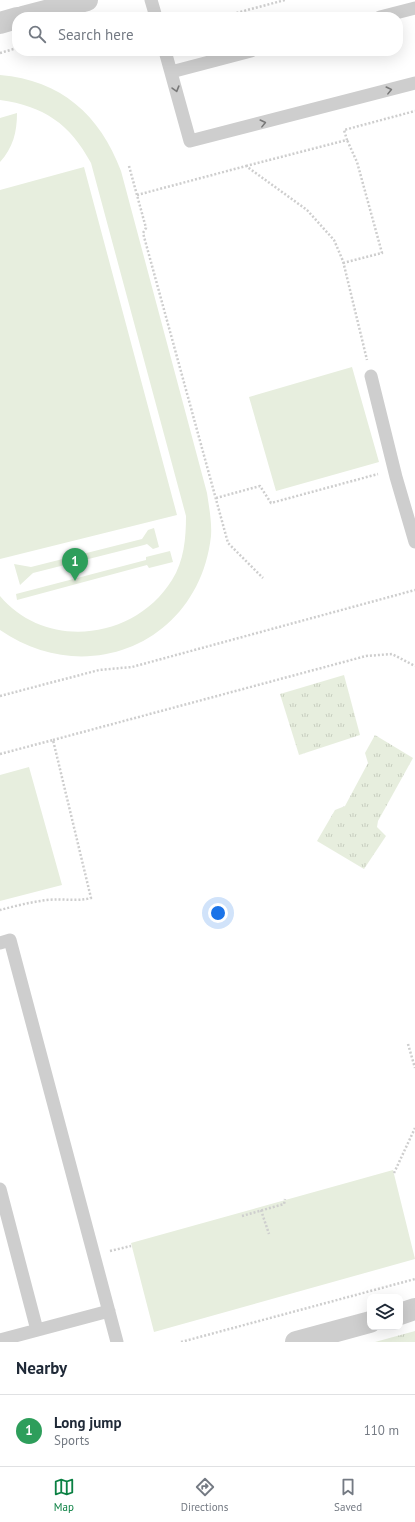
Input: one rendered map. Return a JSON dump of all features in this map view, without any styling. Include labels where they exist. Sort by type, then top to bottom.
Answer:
[{"type":"street","points":[[42,12],[87,0]]},
{"type":"street","points":[[0,23],[12,19]]},
{"type":"street","points":[[403,1313],[415,1309]]},
{"type":"street","points":[[296,1342],[367,1323]]},
{"type":"lane","points":[[151,0],[155,12]]},
{"type":"lane","points":[[399,12],[415,8]]},
{"type":"lane","points":[[166,56],[190,141],[415,84]]},
{"type":"lane","points":[[171,72],[231,56]]},
{"type":"lane","points":[[371,376],[394,469],[415,542]]},
{"type":"lane","points":[[0,943],[10,940],[116,1342]]},
{"type":"lane","points":[[0,1189],[37,1330]]},
{"type":"lane","points":[[0,1340],[109,1312]]},
{"type":"path","points":[[240,12],[285,0]]},
{"type":"path","points":[[0,53],[12,49]]},
{"type":"path","points":[[343,263],[382,253],[357,162],[344,130],[415,111]]},
{"type":"path","points":[[137,195],[347,140]]},
{"type":"path","points":[[129,166],[146,228],[143,232],[145,240],[228,543],[263,578]]},
{"type":"path","points":[[246,166],[307,210],[334,240],[343,263],[371,376]]},
{"type":"path","points":[[216,498],[260,486],[271,503],[394,469]]},
{"type":"path","points":[[0,696],[99,670],[132,666],[415,590]]},
{"type":"path","points":[[0,754],[366,656],[392,654],[415,666]]},
{"type":"path","points":[[0,910],[47,900],[66,899],[78,901],[90,898],[52,740]]},
{"type":"path","points":[[408,1044],[415,1068]]},
{"type":"path","points":[[394,1173],[415,1128]]},
{"type":"path","points":[[242,1216],[284,1204],[285,1199]]},
{"type":"path","points":[[262,1210],[268,1234]]},
{"type":"path","points":[[181,1342],[415,1279]]},
{"type":"green space","points":[[0,75],[22,78],[42,84],[60,93],[76,104],[90,117],[102,133],[112,151],[121,171],[207,493],[211,520],[211,536],[202,573],[185,604],[162,629],[134,646],[102,655],[68,656],[34,648],[0,630],[0,596],[19,614],[41,625],[65,631],[89,631],[113,626],[136,616],[156,600],[172,580],[176,573],[184,549],[186,516],[91,163],[83,149],[74,138],[54,119],[43,112],[30,107],[0,100]]},
{"type":"green space","points":[[17,113],[16,127],[11,145],[0,162],[0,118]]},
{"type":"green space","points":[[84,167],[177,515],[0,559],[0,190]]},
{"type":"green space","points":[[352,367],[379,462],[276,491],[249,397]]},
{"type":"green space","points":[[154,528],[159,547],[153,549],[147,544],[33,573],[20,585],[14,564],[31,567],[142,539],[148,530]]},
{"type":"green space","points":[[170,551],[173,562],[149,568],[147,565],[17,600],[16,594],[146,560],[146,557]]},
{"type":"green space","points":[[344,675],[360,735],[299,755],[280,694]]},
{"type":"green space","points":[[375,735],[413,758],[378,821],[377,827],[386,836],[364,869],[317,841],[335,810],[345,806],[368,763],[365,753]]},
{"type":"green space","points":[[29,767],[62,885],[0,901],[0,775]]},
{"type":"green space","points":[[393,1170],[415,1259],[154,1332],[131,1243]]},
{"type":"green space","points":[[415,1331],[415,1342],[375,1342]]},
{"type":"place","name":"Long jump","points":[[75,581]]}]
